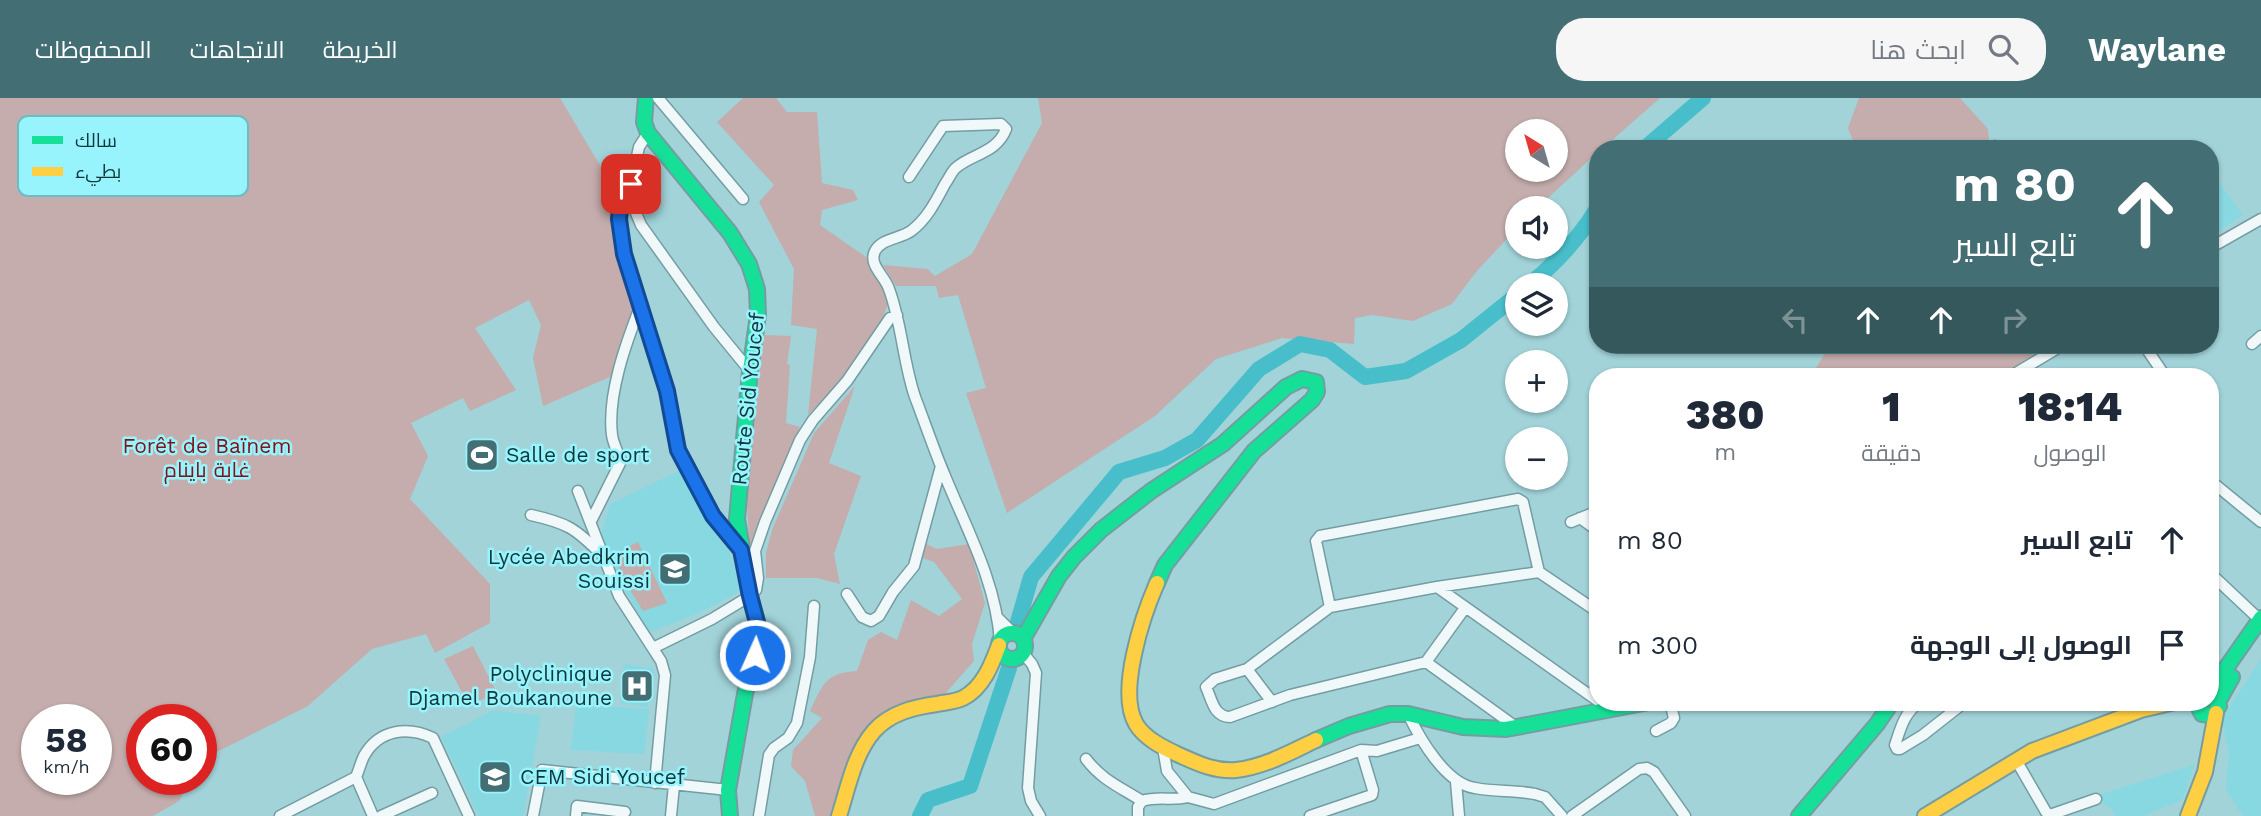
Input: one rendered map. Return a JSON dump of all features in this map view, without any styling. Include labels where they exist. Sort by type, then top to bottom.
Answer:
[{"type":"main road","points":[[646,98],[644,122],[648,133]]},
{"type":"main road","name":"Route Sid Youcef","points":[[648,133],[730,233],[749,264],[757,289],[758,315],[750,372],[737,519],[758,626],[755,655],[745,694],[728,790],[730,816]]},
{"type":"main road","points":[[839,816],[864,744],[881,724],[895,714],[909,709],[963,698],[1018,646],[1070,560],[1096,533],[1153,490],[1210,454],[1278,394],[1298,380],[1306,378],[1316,382],[1317,393],[1312,400],[1254,451],[1165,565],[1146,607],[1134,652],[1129,683],[1135,723],[1163,748],[1209,768],[1235,770],[1272,760],[1349,726],[1390,714],[1408,714],[1464,727],[1506,729],[1589,705]]},
{"type":"main road","points":[[2219,687],[2261,624]]},
{"type":"main road","points":[[981,682],[990,668],[999,643],[1008,634],[1018,646]]},
{"type":"main road","points":[[999,643],[1004,656],[1018,646]]},
{"type":"main road","points":[[1799,816],[1885,711]]},
{"type":"main road","points":[[1925,816],[2032,751],[2127,711]]},
{"type":"main road","points":[[2188,816],[2205,772],[2208,756],[2208,711]]},
{"type":"street","points":[[658,98],[743,199]]},
{"type":"street","points":[[909,177],[943,126],[1002,124],[1006,129],[1003,136],[982,155],[956,167],[929,213],[911,232],[884,242],[876,249],[874,265],[888,286],[914,393],[989,586],[998,618],[999,643]]},
{"type":"street","points":[[648,133],[639,147],[631,184],[621,200],[619,219],[624,254],[667,391],[678,450],[713,516],[741,550]]},
{"type":"street","points":[[631,184],[640,225],[750,372]]},
{"type":"street","points":[[2219,242],[2261,219]]},
{"type":"street","points":[[591,521],[621,461],[612,435],[614,392],[628,338],[640,306]]},
{"type":"street","points":[[653,648],[712,619],[756,590],[758,578],[755,551],[800,440],[813,420],[847,381],[890,318],[897,315]]},
{"type":"street","points":[[2252,344],[2261,336]]},
{"type":"street","points":[[2024,368],[2048,354]]},
{"type":"street","points":[[847,594],[862,617],[871,621],[878,616],[914,566],[941,466]]},
{"type":"street","points":[[2219,488],[2261,522]]},
{"type":"street","points":[[578,491],[619,596],[661,661],[665,675],[655,783]]},
{"type":"street","points":[[1329,607],[1316,541],[1320,536],[1518,499],[1523,502],[1539,572]]},
{"type":"street","points":[[531,514],[558,521],[580,533],[605,558]]},
{"type":"street","points":[[1589,515],[1575,520],[1589,527]]},
{"type":"street","points":[[1465,608],[1426,662],[1340,681],[1230,717],[1222,717],[1217,713],[1206,687],[1209,682],[1247,669],[1329,607],[1539,572],[1589,606]]},
{"type":"street","points":[[2219,582],[2261,624]]},
{"type":"street","points":[[1437,587],[1589,695]]},
{"type":"street","points":[[760,816],[769,755],[788,738],[797,723],[810,657],[814,606]]},
{"type":"street","points":[[998,618],[1036,673],[1028,788],[1031,802],[1040,816]]},
{"type":"street","points":[[1426,662],[1517,727]]},
{"type":"street","points":[[1247,669],[1272,702]]},
{"type":"street","points":[[1656,731],[1671,723],[1674,718],[1672,711]]},
{"type":"street","points":[[1908,711],[1895,745],[1897,749],[1923,735],[1954,711]]},
{"type":"street","points":[[1408,714],[1420,738],[1457,782],[1473,788],[1535,793],[1545,797],[1562,816]]},
{"type":"street","points":[[280,816],[356,777],[365,755],[374,743],[388,734],[406,730],[433,738],[469,816]]},
{"type":"street","points":[[1086,759],[1095,771],[1115,787],[1142,801],[1158,798],[1178,800],[1188,797],[1214,804],[1361,750],[1377,751],[1420,738]]},
{"type":"street","points":[[1163,748],[1167,771],[1188,797]]},
{"type":"street","points":[[1310,816],[1372,795],[1373,790],[1361,750]]},
{"type":"street","points":[[2015,760],[2050,815],[2096,799]]},
{"type":"street","points":[[1572,816],[1643,768],[1654,772],[1682,815]]},
{"type":"street","points":[[533,816],[542,771],[728,790]]},
{"type":"street","points":[[356,777],[373,816]]},
{"type":"street","points":[[1457,782],[1459,816]]},
{"type":"street","points":[[671,816],[674,785]]},
{"type":"street","points":[[381,816],[432,793]]},
{"type":"street","points":[[1138,816],[1138,807],[1142,801]]},
{"type":"street","points":[[576,816],[577,806],[625,812]]},
{"type":"shaded area","points":[[2219,182],[2243,215],[2219,231]]},
{"type":"shaded area","name":"Lycée Abedkrim Souissi","points":[[681,470],[729,549],[741,591],[698,613],[653,631],[647,628],[625,589],[601,536],[610,504]]},
{"type":"shaded area","points":[[2261,659],[2261,816],[2243,816],[2226,790],[2229,752],[2222,719]]},
{"type":"shaded area","name":"Polyclinique Djamel Boukanoune","points":[[625,664],[654,669],[648,707],[621,703]]},
{"type":"shaded area","points":[[576,705],[649,709],[644,754],[571,750]]},
{"type":"shaded area","name":"CEM Sidi Youcef","points":[[494,710],[541,716],[523,816],[479,816],[441,737]]},
{"type":"shaded area","points":[[2195,764],[2182,800],[2143,816],[2115,816],[2100,795]]},
{"type":"green space","name":"Forêt de Baïnem غابة باينام","points":[[0,98],[560,98],[617,194],[612,215],[619,258],[636,306],[621,342],[612,376],[543,406],[533,358],[541,325],[529,300],[475,328],[516,390],[470,411],[463,398],[411,423],[428,456],[410,499],[490,584],[490,623],[435,653],[426,634],[372,649],[308,706],[217,752],[217,704],[126,704],[126,795],[183,795],[179,801],[153,816],[0,816]]},
{"type":"green space","points":[[743,98],[776,98],[787,112],[817,112],[822,183],[853,190],[858,200],[822,210],[820,225],[876,264],[891,297],[884,314],[888,316],[845,376],[808,415],[817,329],[791,325],[794,269],[759,202],[774,185],[717,122]]},
{"type":"green space","points":[[1038,98],[1660,98],[1612,140],[1589,140],[1589,160],[1568,180],[1568,119],[1505,119],[1505,182],[1565,182],[1550,196],[1505,196],[1505,241],[1476,272],[1452,304],[1413,321],[1372,315],[1355,318],[1354,344],[1282,338],[1216,359],[1155,416],[1007,513],[966,393],[986,388],[958,295],[939,298],[936,286],[896,286],[883,265],[928,269],[935,276],[972,254],[1042,123]]},
{"type":"green space","points":[[1859,98],[1960,98],[1988,129],[1989,140],[1853,140],[1848,128]]},
{"type":"green space","points":[[763,335],[791,336],[787,364],[790,365],[786,423],[800,427],[750,555],[747,505]]},
{"type":"green space","points":[[1824,354],[2040,354],[2018,368],[1816,368]]},
{"type":"green space","points":[[855,386],[829,463],[861,476],[834,554],[840,584],[817,578],[766,578],[766,553],[772,530],[814,433]]},
{"type":"green space","points":[[638,542],[667,603],[643,611],[625,582],[613,554]]},
{"type":"green space","points":[[924,543],[937,549],[969,544],[985,603],[972,644],[974,661],[944,695],[884,713],[864,730],[849,765],[833,816],[815,816],[805,781],[791,766],[793,750],[822,718],[810,711],[822,687],[831,677],[857,671],[868,640],[881,632],[897,640],[911,600],[939,616],[962,599],[934,562],[920,557]]},
{"type":"green space","points":[[473,646],[497,693],[469,705],[444,659]]},
{"type":"waterway","points":[[1654,140],[1703,98]]},
{"type":"waterway","points":[[1543,273],[1567,249],[1589,220]]},
{"type":"waterway","points":[[1018,622],[1031,577],[1119,472],[1165,458],[1197,440],[1259,369],[1300,344],[1330,350],[1365,377],[1406,371],[1461,340],[1505,305]]},
{"type":"waterway","points":[[920,816],[928,800],[970,786],[1009,668]]},
{"type":"traffic: fast","points":[[646,98],[644,122],[648,133],[730,233],[749,264],[757,289],[758,315],[750,371],[737,519],[758,626],[755,655],[745,694],[728,790],[730,816]]},
{"type":"traffic: fast","points":[[1023,639],[1059,576],[1101,530],[1151,491],[1223,444],[1286,387],[1302,379],[1316,382],[1317,392],[1312,400],[1254,451],[1165,565],[1157,583]]},
{"type":"traffic: fast","points":[[2219,678],[2261,618]]},
{"type":"traffic: fast","points":[[1012,633],[1021,637],[1025,646],[1021,655],[1012,659],[1003,655],[999,646],[1003,637],[1012,633]]},
{"type":"traffic: fast","points":[[2219,700],[2232,677]]},
{"type":"traffic: fast","points":[[1316,740],[1349,726],[1390,714],[1408,714],[1463,727],[1506,729],[1601,711]]},
{"type":"traffic: fast","points":[[1799,816],[1886,711]]},
{"type":"traffic: fast","points":[[2200,711],[2202,714],[2213,715],[2216,711]]},
{"type":"traffic: slow","points":[[1157,583],[1139,633],[1129,693],[1136,724],[1144,734],[1161,746],[1193,761],[1228,770],[1267,762],[1316,740]]},
{"type":"traffic: slow","points":[[839,816],[861,750],[874,731],[903,712],[957,700],[970,694],[986,675],[999,645]]},
{"type":"traffic: slow","points":[[1925,816],[2032,751],[2138,711]]},
{"type":"traffic: slow","points":[[2188,816],[2205,772],[2216,713]]},
{"type":"place","name":"Salle de sport","points":[[482,455]]},
{"type":"place","name":"Lycée Abedkrim Souissi","points":[[675,569]]},
{"type":"place","name":"Polyclinique Djamel Boukanoune","points":[[637,686]]},
{"type":"place","name":"CEM Sidi Youcef","points":[[495,777]]},
{"type":"route","points":[[631,184],[621,200],[619,219],[624,254],[667,391],[678,450],[713,516],[741,550],[758,626],[755,655]]}]
